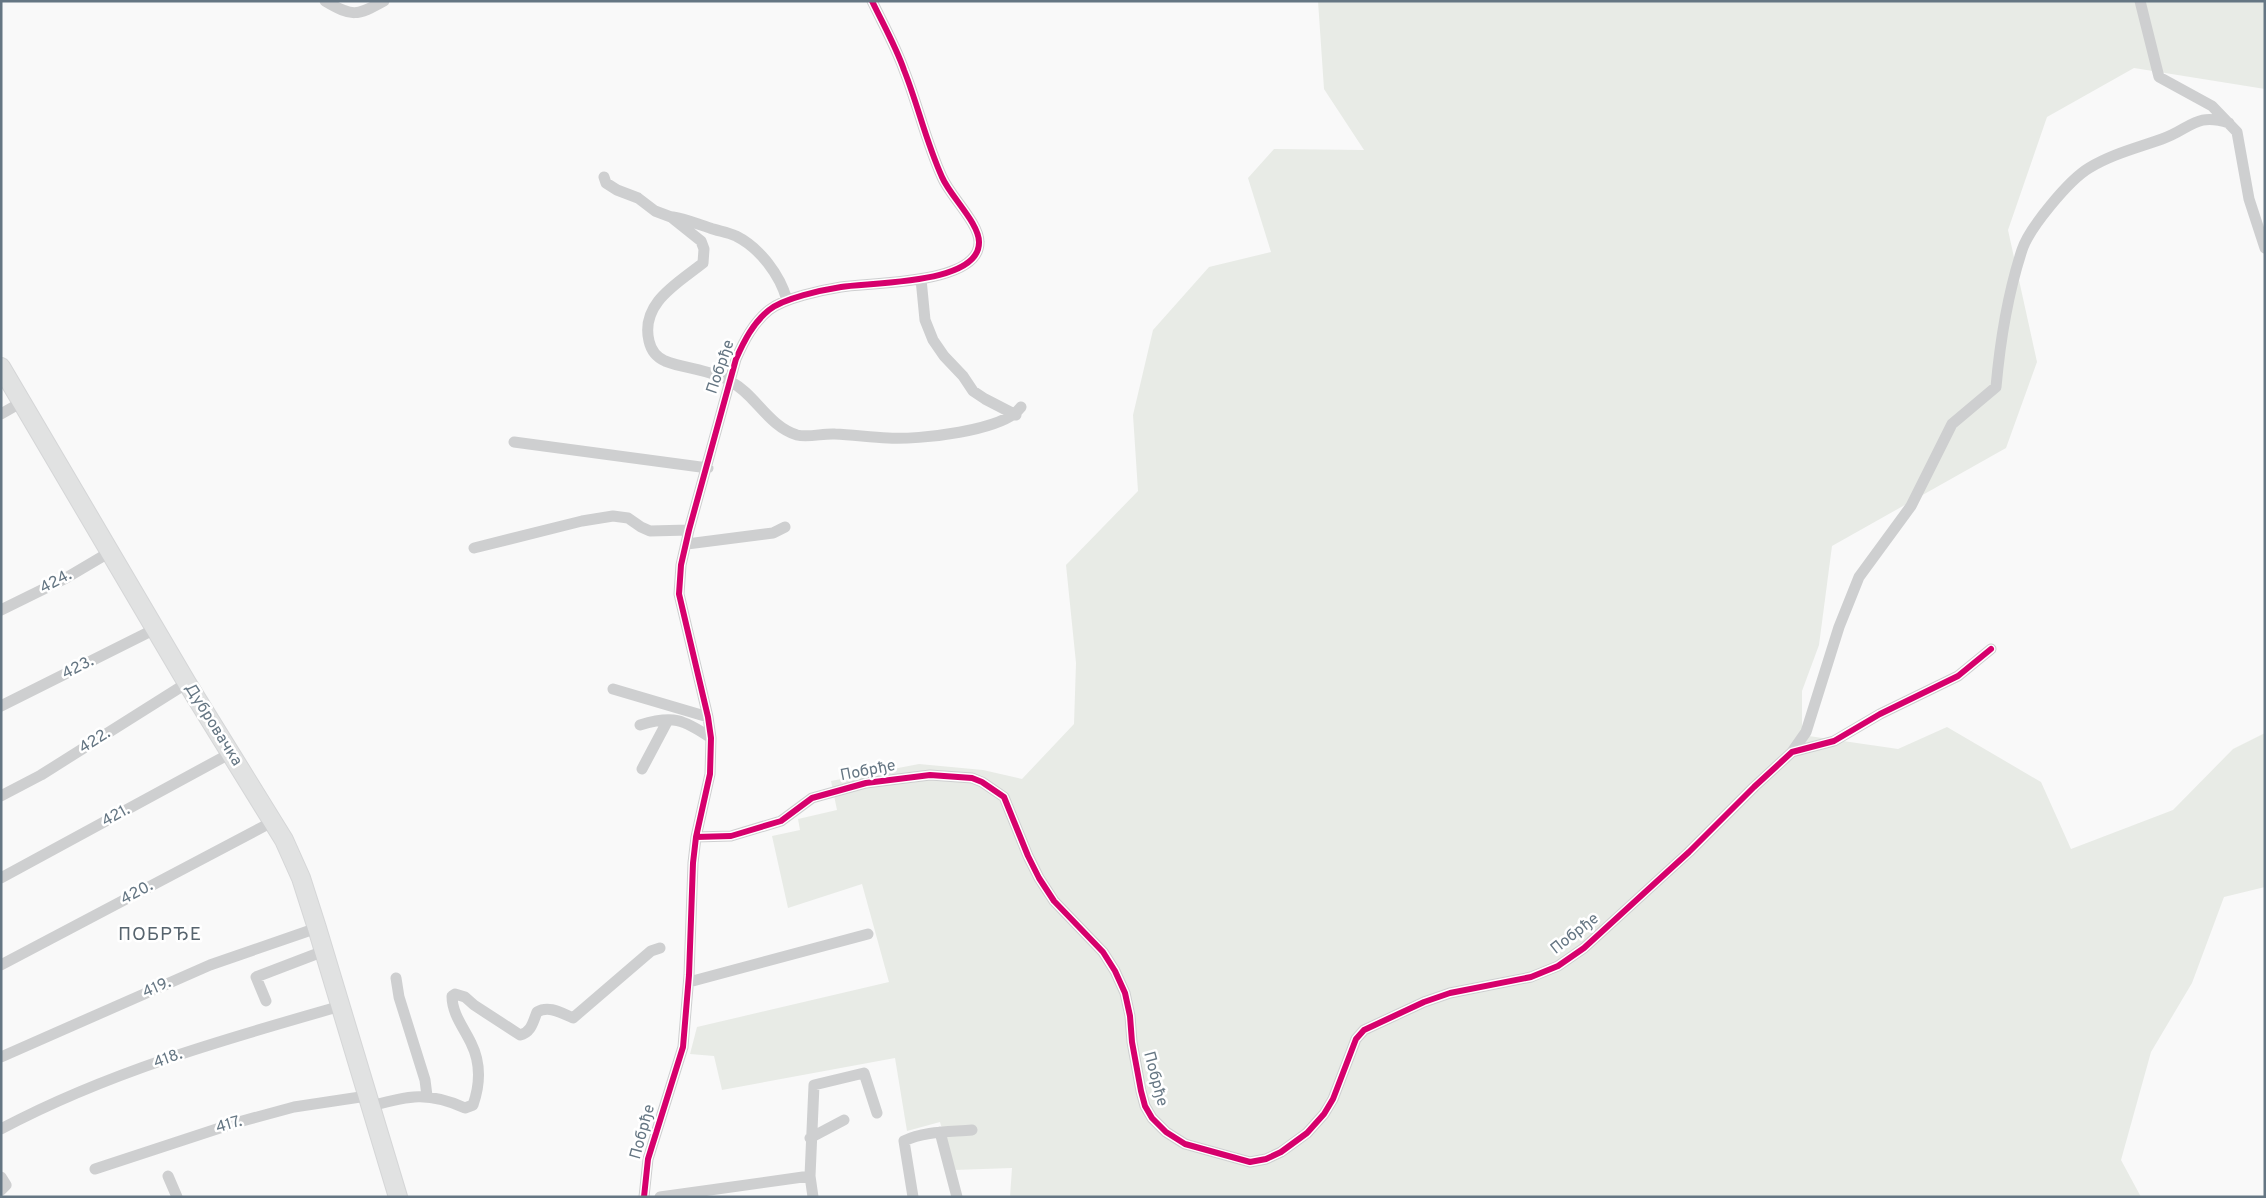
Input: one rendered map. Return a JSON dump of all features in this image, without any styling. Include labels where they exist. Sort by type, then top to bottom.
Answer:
[{"type":"main road","name":"Дубровачка","points":[[1,367],[187,683],[274,821],[290,852],[317,928],[398,1197]]},
{"type":"street","points":[[325,1],[350,14],[363,13],[384,1]]},
{"type":"street","name":"Побрђе","points":[[644,1197],[648,1160],[683,1047],[693,863],[696,838],[710,774],[711,738],[708,717],[679,594],[689,530],[708,468],[730,380],[746,338],[770,309],[787,300],[839,287],[921,279],[953,270],[973,260],[980,241],[976,229],[942,179],[929,146],[904,69],[872,1]]},
{"type":"street","points":[[2140,1],[2159,77],[2212,106],[2237,132],[2249,198],[2265,248]]},
{"type":"street","name":"Побрђе","points":[[696,838],[731,836],[781,821],[812,798],[866,783],[930,774],[972,778],[982,782],[1004,797],[1028,856],[1054,901],[1103,952],[1115,971],[1125,993],[1141,1091],[1145,1106],[1152,1118],[1166,1132],[1185,1144],[1250,1162],[1266,1159],[1293,1144],[1324,1114],[1333,1099],[1356,1039],[1364,1030],[1424,1002],[1450,994],[1531,977],[1558,966],[1584,948],[1689,852],[1792,752],[1806,732],[1839,627],[1859,577],[1911,506],[1952,424],[1996,387],[2000,340],[2022,248],[2041,218],[2069,185],[2087,169],[2111,156],[2165,138],[2192,122],[2214,118],[2229,123]]},
{"type":"street","name":"Побрђе","points":[[604,177],[606,183],[617,190],[638,198],[655,211],[671,217],[701,240],[704,248],[703,262],[660,297],[654,306],[647,326],[650,348],[664,360],[730,380],[741,388],[772,421],[799,436],[833,434],[889,438],[923,438],[981,427],[1019,411],[985,399],[973,391],[963,376],[938,347],[928,333],[921,279]]},
{"type":"street","points":[[671,217],[684,218],[742,240],[757,252],[777,275],[787,300]]},
{"type":"street","points":[[1,414],[22,402]]},
{"type":"street","points":[[514,442],[708,468]]},
{"type":"street","points":[[474,548],[582,521],[613,516],[628,518],[641,528],[650,531],[689,530]]},
{"type":"street","points":[[688,544],[773,533],[785,527]]},
{"type":"street","name":"424.","points":[[1,610],[66,578],[110,552]]},
{"type":"street","name":"423.","points":[[1,706],[155,629]]},
{"type":"street","points":[[1792,752],[1834,741],[1880,714],[1958,676],[1991,648]]},
{"type":"street","name":"422.","points":[[1,796],[40,775],[187,683]]},
{"type":"street","points":[[613,689],[708,717]]},
{"type":"street","points":[[640,725],[656,720],[683,720],[711,738]]},
{"type":"street","points":[[642,769],[668,720]]},
{"type":"street","name":"421.","points":[[1,878],[231,753]]},
{"type":"street","name":"420.","points":[[1,965],[274,821]]},
{"type":"street","name":"419.","points":[[1,1057],[210,964],[317,928]]},
{"type":"street","points":[[688,982],[868,934]]},
{"type":"street","points":[[369,1101],[427,1096],[444,1099],[465,1108],[470,1108],[473,1105],[479,1084],[478,1070],[472,1044],[454,1009],[452,996],[455,994],[465,997],[474,1006],[520,1035],[526,1034],[537,1012],[544,1008],[573,1018],[651,951],[660,948]]},
{"type":"street","points":[[266,1001],[256,977],[324,951]]},
{"type":"street","points":[[396,978],[399,997],[425,1080],[427,1096]]},
{"type":"street","name":"418.","points":[[1,1129],[93,1085],[210,1043],[341,1006]]},
{"type":"street","points":[[813,1197],[810,1176],[810,1138],[814,1084],[864,1073],[877,1113]]},
{"type":"street","name":"417.","points":[[95,1169],[235,1123],[294,1107],[369,1101]]},
{"type":"street","points":[[810,1138],[844,1120]]},
{"type":"street","points":[[913,1197],[904,1141],[912,1137],[940,1132],[972,1130]]},
{"type":"street","points":[[940,1132],[957,1197]]},
{"type":"street","points":[[168,1176],[177,1197]]},
{"type":"street","points":[[660,1197],[810,1176]]},
{"type":"street","points":[[1,1177],[6,1185],[1,1190]]},
{"type":"shaded area","points":[[1318,1],[2265,1],[2265,89],[2134,68],[2047,117],[2008,230],[2037,362],[2006,448],[1832,546],[1819,645],[1802,691],[1802,735],[1898,749],[1947,727],[2041,782],[2071,849],[2173,810],[2233,749],[2265,733],[2265,887],[2224,897],[2192,983],[2151,1052],[2121,1160],[2141,1197],[1010,1197],[1012,1168],[954,1170],[940,1122],[907,1131],[895,1058],[722,1090],[714,1056],[690,1054],[697,1027],[889,982],[862,884],[788,908],[772,836],[800,830],[798,819],[837,810],[831,781],[919,764],[983,770],[1022,779],[1074,724],[1076,663],[1066,565],[1138,491],[1133,415],[1153,330],[1209,267],[1271,252],[1248,178],[1274,149],[1364,150],[1324,89]]},
{"type":"cycle path","points":[[644,1197],[648,1159],[683,1047],[689,975],[693,863],[696,837],[710,774],[711,738],[708,717],[679,594],[681,565],[736,359],[746,339],[763,315],[784,302],[833,288],[898,282],[943,274],[962,266],[975,256],[979,242],[978,235],[969,218],[942,177],[901,61],[872,1]]},
{"type":"cycle path","points":[[696,837],[731,836],[781,821],[812,798],[866,783],[930,775],[972,778],[982,782],[1004,797],[1028,856],[1054,901],[1103,952],[1115,971],[1125,993],[1141,1091],[1145,1106],[1152,1118],[1166,1132],[1185,1144],[1250,1162],[1266,1159],[1281,1152],[1307,1133],[1324,1114],[1333,1099],[1356,1039],[1364,1030],[1424,1002],[1450,993],[1531,977],[1558,966],[1584,948],[1689,852],[1792,752],[1834,741],[1880,714],[1958,676],[1991,649]]},
{"type":"district","name":"ПОБРЂЕ","points":[[160,935]]}]
